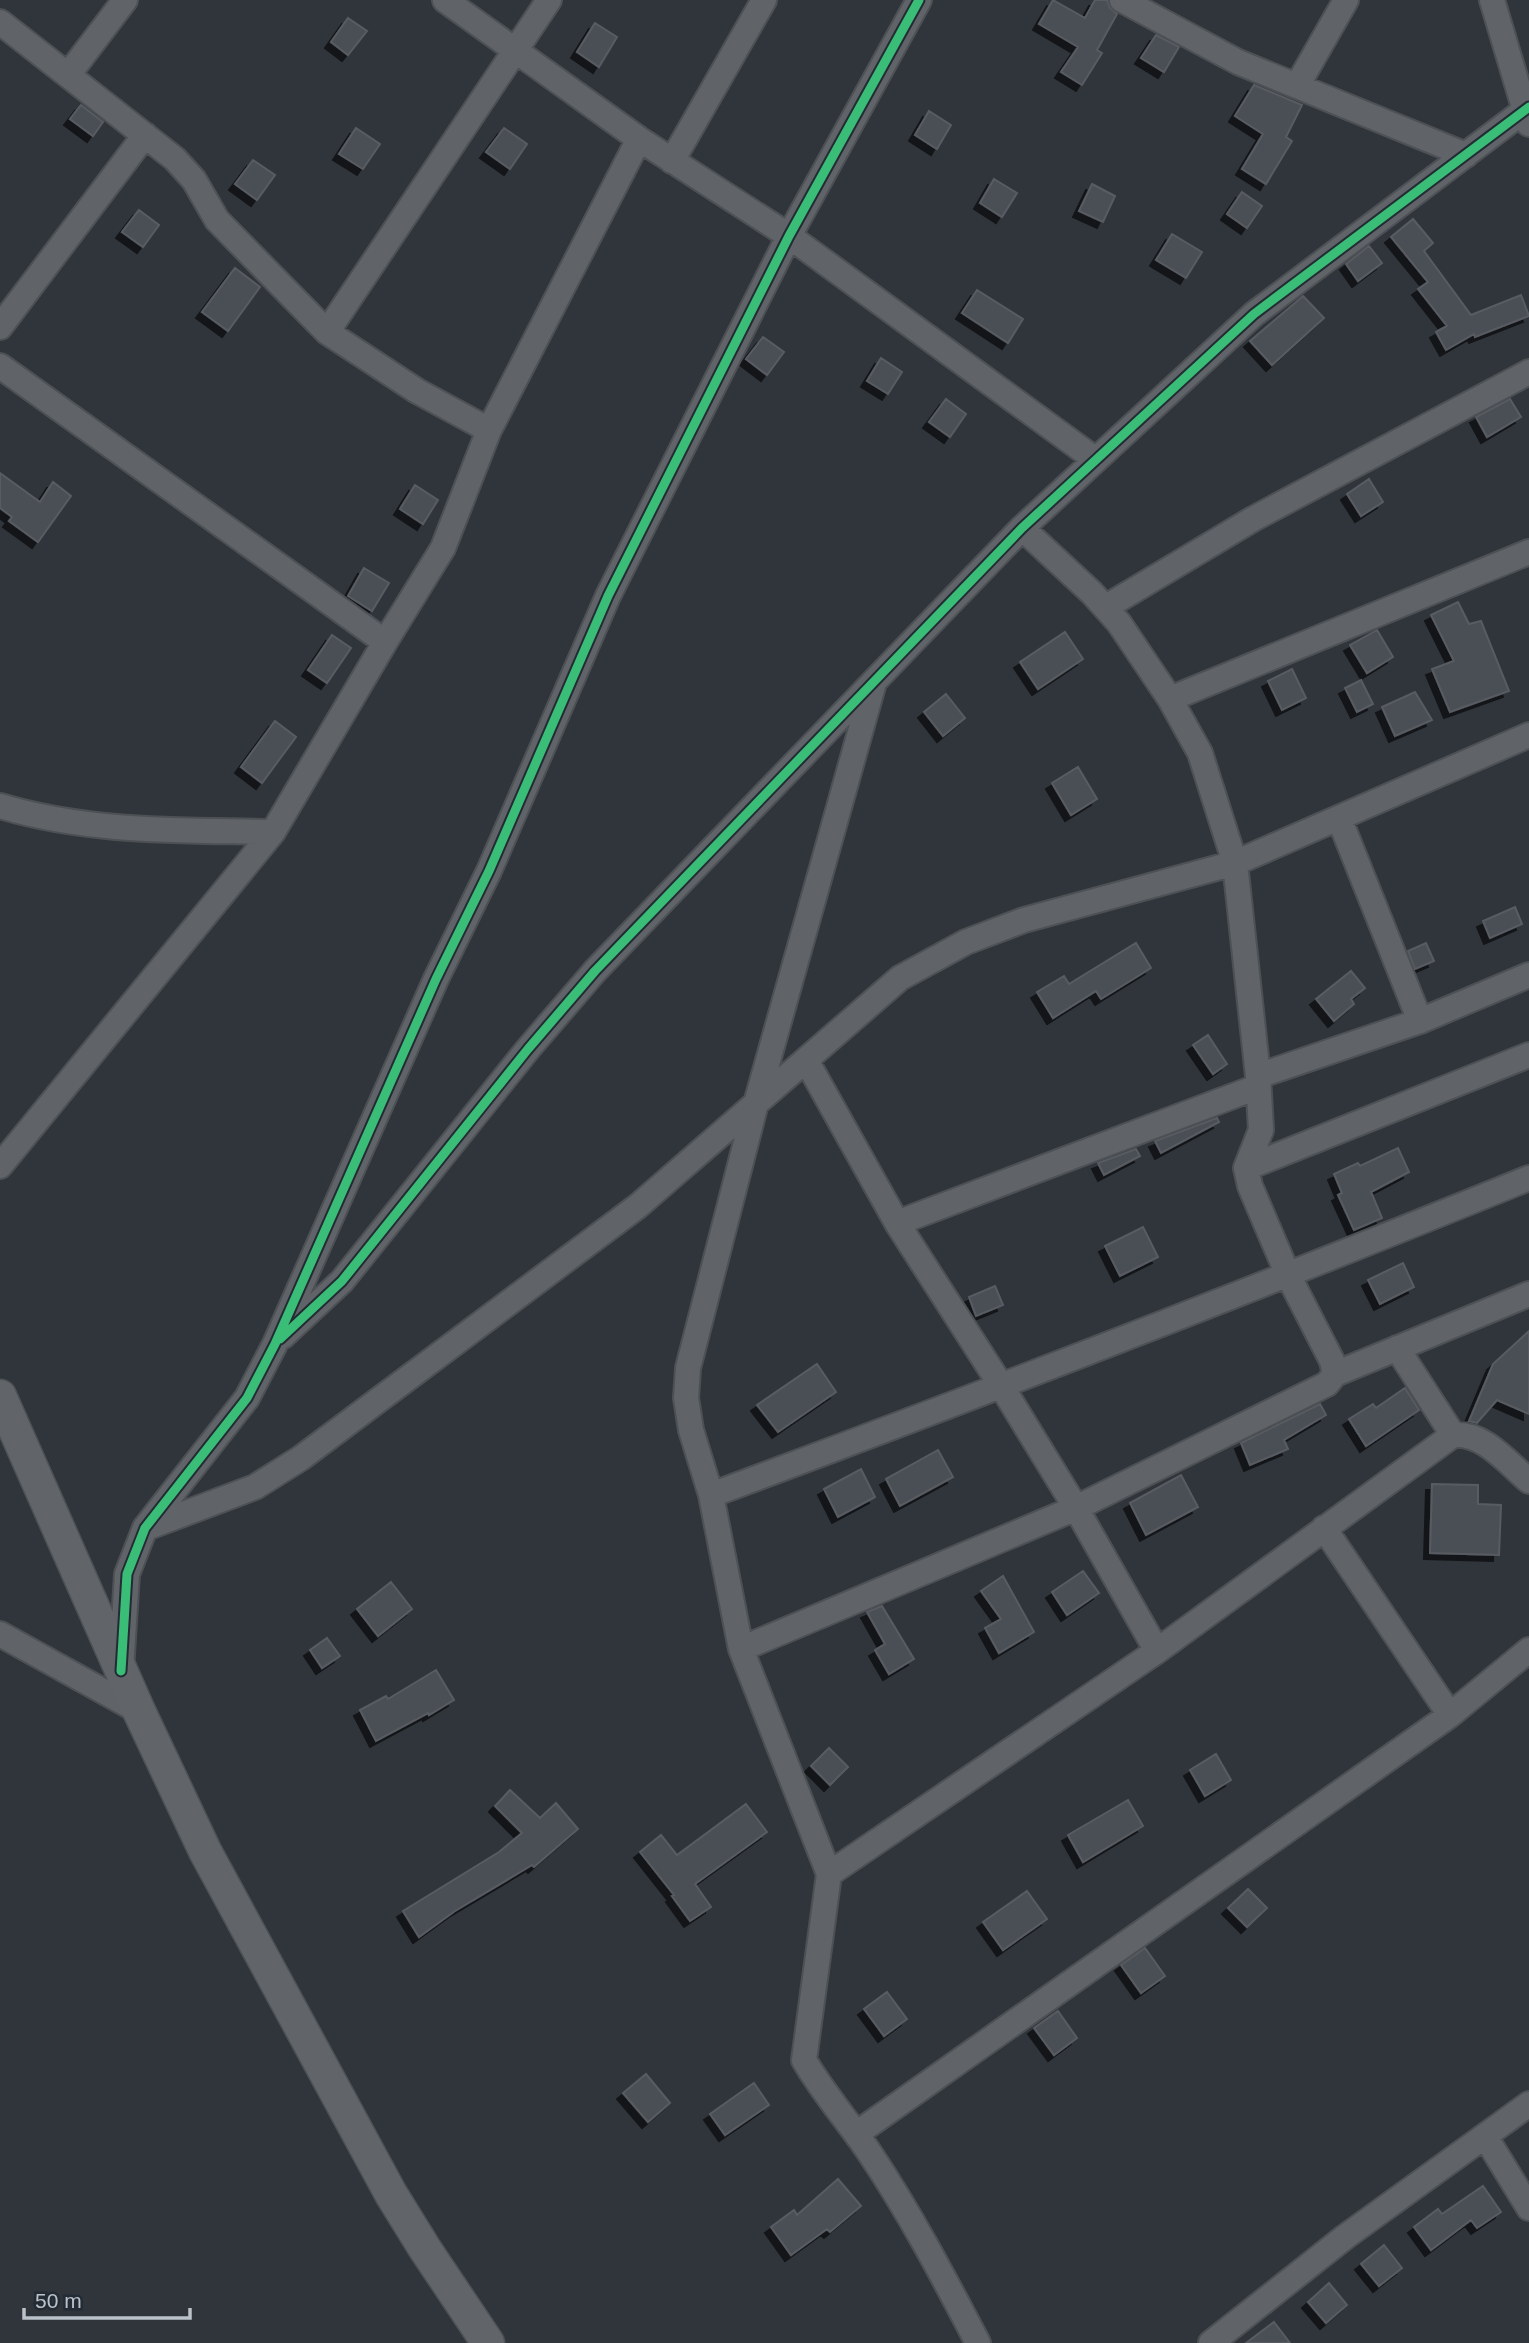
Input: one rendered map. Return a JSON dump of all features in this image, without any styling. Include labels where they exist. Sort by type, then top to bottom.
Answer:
[{"type":"main road","points":[[0,1396],[139,1711],[205,1851],[379,2170],[425,2249],[488,2343]]},
{"type":"street","points":[[68,75],[125,0]]},
{"type":"street","points":[[445,0],[639,139],[789,236],[1096,460]]},
{"type":"street","points":[[327,331],[549,0]]},
{"type":"street","points":[[672,161],[764,0]]},
{"type":"street","points":[[121,1671],[127,1574],[145,1528],[247,1398],[275,1344],[436,979],[489,871],[608,596],[789,236],[919,0]]},
{"type":"street","points":[[1122,0],[1147,6],[1238,62],[1466,155]]},
{"type":"street","points":[[1297,86],[1346,0]]},
{"type":"street","points":[[275,1344],[342,1282],[527,1049],[596,971],[1023,528],[1254,314],[1466,155],[1527,114],[1492,0]]},
{"type":"street","points":[[0,22],[174,159],[194,180],[217,220],[327,331],[417,391],[489,430]]},
{"type":"street","points":[[0,327],[145,135]]},
{"type":"street","points":[[0,1166],[273,832],[384,642],[443,548],[489,430],[639,139]]},
{"type":"street","points":[[0,366],[384,642]]},
{"type":"street","points":[[1106,607],[1253,519],[1529,372]]},
{"type":"street","points":[[1023,528],[1106,607],[1119,623],[1170,699],[1200,753],[1235,863],[1261,1130],[1246,1168],[1250,1186],[1289,1275],[1332,1361],[1335,1374]]},
{"type":"street","points":[[1170,699],[1529,552]]},
{"type":"street","points":[[875,681],[755,1107],[688,1368],[686,1398],[691,1430],[710,1495],[741,1650],[829,1874],[804,2060],[819,2085],[869,2151],[934,2260],[978,2343]]},
{"type":"street","points":[[145,1528],[255,1487],[301,1458],[638,1206],[755,1107],[900,978],[966,942],[1024,920],[1235,863],[1529,735]]},
{"type":"street","points":[[0,806],[104,828],[273,832]]},
{"type":"street","points":[[1339,818],[1420,1021]]},
{"type":"street","points":[[897,1223],[1420,1021],[1529,975]]},
{"type":"street","points":[[1246,1168],[1529,1055]]},
{"type":"street","points":[[806,1060],[897,1223],[1076,1508],[1157,1651]]},
{"type":"street","points":[[710,1495],[1002,1387],[1529,1178]]},
{"type":"street","points":[[741,1650],[1076,1508],[1327,1384],[1335,1374],[1528,1295]]},
{"type":"street","points":[[1397,1348],[1453,1435]]},
{"type":"street","points":[[829,1874],[1157,1651],[1453,1435],[1467,1434],[1485,1444],[1529,1480]]},
{"type":"street","points":[[1324,1528],[1450,1715]]},
{"type":"street","points":[[0,1634],[139,1711]]},
{"type":"street","points":[[856,2134],[1450,1715],[1529,1650]]},
{"type":"street","points":[[1211,2343],[1345,2237],[1529,2104]]},
{"type":"street","points":[[1485,2136],[1529,2208]]},
{"type":"building","points":[[1053,0],[1085,18],[1095,0],[1107,0],[1110,8],[1117,14],[1097,50],[1102,53],[1082,85],[1061,72],[1078,47],[1039,24]]},
{"type":"building","points":[[348,18],[367,31],[348,55],[331,42]]},
{"type":"building","points":[[595,23],[617,37],[599,67],[577,52]]},
{"type":"building","points":[[1156,35],[1179,47],[1164,72],[1141,58]]},
{"type":"building","points":[[1254,85],[1302,105],[1286,137],[1292,141],[1266,184],[1242,169],[1263,134],[1235,116]]},
{"type":"building","points":[[81,105],[103,122],[93,136],[70,119]]},
{"type":"building","points":[[929,111],[951,125],[937,149],[915,135]]},
{"type":"building","points":[[356,128],[380,144],[363,169],[339,154]]},
{"type":"building","points":[[504,128],[527,144],[510,169],[486,152]]},
{"type":"building","points":[[253,160],[275,175],[257,200],[235,184]]},
{"type":"building","points":[[994,179],[1017,193],[1002,217],[980,203]]},
{"type":"building","points":[[1092,184],[1115,196],[1103,222],[1079,211]]},
{"type":"building","points":[[1242,192],[1262,206],[1247,228],[1227,214]]},
{"type":"building","points":[[139,210],[159,225],[143,247],[122,232]]},
{"type":"building","points":[[1413,219],[1433,243],[1424,251],[1471,315],[1521,295],[1529,316],[1475,337],[1474,334],[1446,350],[1436,332],[1447,326],[1418,289],[1428,282],[1391,237]]},
{"type":"building","points":[[1172,234],[1202,252],[1186,278],[1156,260]]},
{"type":"building","points":[[1369,246],[1382,263],[1358,281],[1346,264]]},
{"type":"building","points":[[235,268],[260,287],[228,331],[202,312]]},
{"type":"building","points":[[977,290],[1023,319],[1008,343],[962,313]]},
{"type":"building","points":[[1303,296],[1324,318],[1272,365],[1250,341]]},
{"type":"building","points":[[763,337],[784,352],[767,375],[746,359]]},
{"type":"building","points":[[881,358],[902,372],[888,394],[867,381]]},
{"type":"building","points":[[946,399],[966,414],[950,437],[929,422]]},
{"type":"building","points":[[1510,399],[1521,417],[1487,437],[1476,417]]},
{"type":"building","points":[[0,473],[40,502],[53,482],[71,496],[38,542],[9,521],[12,517],[0,508]]},
{"type":"building","points":[[1369,479],[1383,502],[1361,516],[1347,494]]},
{"type":"building","points":[[415,485],[438,500],[423,524],[400,509]]},
{"type":"building","points":[[364,568],[389,583],[372,611],[348,596]]},
{"type":"building","points":[[1458,602],[1469,624],[1481,621],[1509,691],[1450,712],[1432,669],[1454,661],[1431,615]]},
{"type":"building","points":[[1377,630],[1393,657],[1367,673],[1350,645]]},
{"type":"building","points":[[1065,632],[1083,659],[1038,689],[1020,662]]},
{"type":"building","points":[[332,635],[351,648],[327,683],[308,670]]},
{"type":"building","points":[[1292,669],[1306,698],[1282,710],[1268,681]]},
{"type":"building","points":[[1361,680],[1373,704],[1357,712],[1345,688]]},
{"type":"building","points":[[1415,692],[1432,720],[1395,736],[1382,707]]},
{"type":"building","points":[[946,694],[965,718],[943,736],[924,712]]},
{"type":"building","points":[[275,721],[296,737],[262,783],[241,767]]},
{"type":"building","points":[[1078,767],[1097,799],[1071,815],[1052,783]]},
{"type":"building","points":[[1515,907],[1522,924],[1490,938],[1483,921]]},
{"type":"building","points":[[1136,943],[1151,968],[1101,999],[1096,991],[1053,1018],[1037,992],[1064,976],[1069,984]]},
{"type":"building","points":[[1426,943],[1434,961],[1415,969],[1408,951]]},
{"type":"building","points":[[1351,971],[1365,988],[1351,999],[1354,1004],[1334,1021],[1316,999]]},
{"type":"building","points":[[1208,1035],[1227,1064],[1213,1074],[1193,1045]]},
{"type":"building","points":[[1217,1118],[1219,1122],[1161,1153],[1155,1141]]},
{"type":"building","points":[[1398,1148],[1409,1172],[1371,1192],[1382,1218],[1354,1230],[1338,1195],[1342,1193],[1334,1174],[1358,1163],[1360,1166]]},
{"type":"building","points":[[1136,1149],[1140,1156],[1104,1175],[1098,1163]]},
{"type":"building","points":[[1143,1227],[1158,1257],[1120,1276],[1105,1246]]},
{"type":"building","points":[[1403,1263],[1414,1287],[1380,1304],[1368,1280]]},
{"type":"building","points":[[995,1286],[1003,1305],[976,1316],[969,1297]]},
{"type":"building","points":[[1529,1331],[1529,1414],[1497,1400],[1477,1423],[1469,1421],[1493,1364]]},
{"type":"building","points":[[817,1364],[836,1392],[778,1432],[757,1405]]},
{"type":"building","points":[[1405,1388],[1419,1410],[1366,1446],[1349,1419],[1373,1404],[1376,1408]]},
{"type":"building","points":[[1320,1404],[1326,1415],[1284,1440],[1288,1449],[1250,1465],[1241,1443]]},
{"type":"building","points":[[938,1450],[953,1477],[900,1506],[886,1479]]},
{"type":"building","points":[[861,1469],[875,1497],[838,1517],[824,1489]]},
{"type":"building","points":[[1181,1475],[1198,1507],[1146,1535],[1130,1503]]},
{"type":"building","points":[[1432,1484],[1478,1485],[1478,1504],[1501,1505],[1499,1555],[1430,1553]]},
{"type":"building","points":[[1083,1571],[1099,1593],[1067,1615],[1052,1592]]},
{"type":"building","points":[[1003,1576],[1034,1632],[999,1653],[985,1628],[1001,1619],[981,1591]]},
{"type":"building","points":[[391,1582],[412,1609],[378,1636],[357,1609]]},
{"type":"building","points":[[882,1606],[914,1659],[889,1674],[875,1650],[885,1644],[867,1612]]},
{"type":"building","points":[[327,1638],[340,1656],[322,1668],[310,1650]]},
{"type":"building","points":[[436,1670],[454,1700],[376,1741],[360,1710],[386,1696],[388,1699]]},
{"type":"building","points":[[829,1748],[848,1767],[830,1785],[811,1766]]},
{"type":"building","points":[[1216,1754],[1231,1780],[1205,1796],[1190,1770]]},
{"type":"building","points":[[510,1790],[540,1818],[556,1803],[578,1829],[534,1867],[532,1865],[455,1911],[419,1937],[403,1911],[499,1852],[522,1833],[495,1806]]},
{"type":"building","points":[[1128,1800],[1143,1826],[1083,1862],[1068,1835]]},
{"type":"building","points":[[746,1804],[767,1832],[695,1884],[711,1907],[690,1921],[672,1896],[674,1895],[640,1852],[661,1835],[677,1855]]},
{"type":"building","points":[[1248,1889],[1267,1908],[1247,1927],[1228,1908]]},
{"type":"building","points":[[1027,1891],[1047,1919],[1003,1950],[983,1922]]},
{"type":"building","points":[[1145,1948],[1165,1976],[1141,1993],[1121,1965]]},
{"type":"building","points":[[887,1992],[907,2019],[884,2036],[864,2009]]},
{"type":"building","points":[[1058,2011],[1077,2038],[1054,2055],[1034,2028]]},
{"type":"building","points":[[646,2074],[670,2103],[648,2122],[623,2093]]},
{"type":"building","points":[[754,2083],[769,2105],[725,2135],[710,2114]]},
{"type":"building","points":[[838,2179],[861,2206],[830,2232],[827,2229],[791,2255],[771,2227],[794,2210],[797,2215]]},
{"type":"building","points":[[1483,2186],[1501,2212],[1477,2228],[1471,2220],[1431,2250],[1414,2227],[1438,2209],[1442,2214]]},
{"type":"building","points":[[1384,2245],[1402,2268],[1379,2286],[1361,2264]]},
{"type":"building","points":[[1329,2283],[1347,2305],[1326,2323],[1308,2302]]},
{"type":"building","points":[[1274,2322],[1290,2343],[1246,2343]]},
{"type":"cycle path","points":[[121,1671],[127,1574],[145,1528],[247,1398],[275,1344],[436,979],[489,871],[608,596],[789,236],[919,0]]},
{"type":"cycle path","points":[[280,1339],[342,1281],[528,1049],[595,971],[1022,528],[1254,314],[1529,107]]}]
